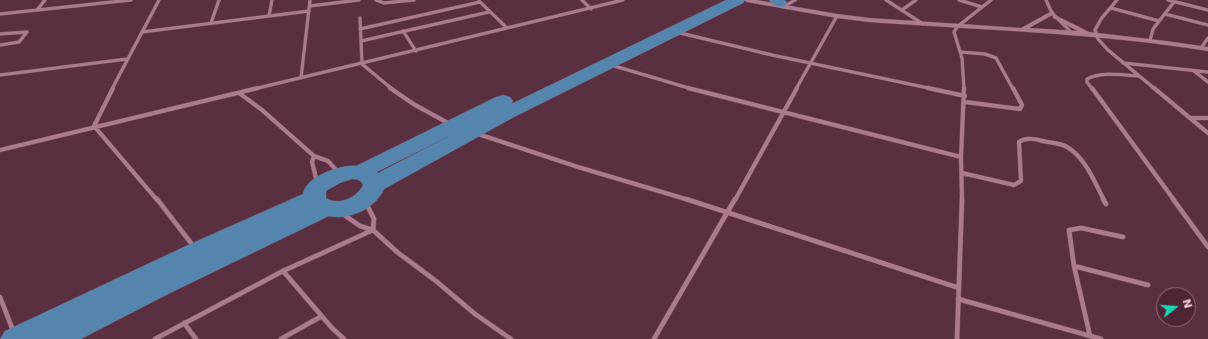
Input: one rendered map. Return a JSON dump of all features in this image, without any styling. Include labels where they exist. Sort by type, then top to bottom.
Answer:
[{"type":"main road","points":[[16,339],[197,251],[276,216],[324,200],[351,206],[360,183],[452,125],[714,0]]},
{"type":"main road","points":[[324,200],[324,181],[360,183],[474,133],[507,113],[738,0]]},
{"type":"main road","points":[[747,0],[780,3],[837,16],[924,25],[1072,33],[1208,49]]},
{"type":"main road","points":[[1020,30],[1054,15],[1093,35]]},
{"type":"main road","points":[[55,339],[324,200]]},
{"type":"street","points":[[36,10],[45,0]]},
{"type":"street","points":[[97,4],[100,0]]},
{"type":"street","points":[[0,14],[131,0]]},
{"type":"street","points":[[94,126],[127,58],[159,0]]},
{"type":"street","points":[[211,23],[219,0]]},
{"type":"street","points":[[269,16],[272,0]]},
{"type":"street","points":[[301,78],[310,0]]},
{"type":"street","points":[[310,6],[359,0]]},
{"type":"street","points":[[376,0],[382,3],[390,3],[414,0]]},
{"type":"street","points":[[582,0],[591,9]]},
{"type":"street","points":[[0,150],[94,126],[362,64],[623,0]]},
{"type":"street","points":[[780,3],[795,0]]},
{"type":"street","points":[[886,0],[924,25]]},
{"type":"street","points":[[902,10],[916,0]]},
{"type":"street","points":[[959,0],[982,7]]},
{"type":"street","points":[[957,339],[962,173],[961,157],[965,96],[963,68],[954,32],[957,27],[992,0]]},
{"type":"street","points":[[1046,0],[1054,15],[1072,33]]},
{"type":"street","points":[[1117,0],[1097,26],[1093,35],[1138,76],[1208,133]]},
{"type":"street","points":[[1168,0],[1208,10]]},
{"type":"street","points":[[360,29],[479,1],[507,28]]},
{"type":"street","points":[[1150,41],[1153,29],[1174,2]]},
{"type":"street","points":[[1110,8],[1160,21]]},
{"type":"street","points":[[142,32],[309,11]]},
{"type":"street","points":[[361,41],[489,12]]},
{"type":"street","points":[[1165,14],[1208,25]]},
{"type":"street","points":[[654,339],[728,212],[837,16]]},
{"type":"street","points":[[360,18],[362,64],[377,78],[452,125]]},
{"type":"street","points":[[403,31],[416,51]]},
{"type":"street","points":[[0,34],[27,32],[19,42],[0,45]]},
{"type":"street","points":[[673,32],[965,96]]},
{"type":"street","points":[[1200,48],[1208,38]]},
{"type":"street","points":[[960,52],[985,54],[996,58],[1022,105],[1020,108],[1012,109],[965,102]]},
{"type":"street","points":[[0,74],[127,58]]},
{"type":"street","points":[[1123,62],[1208,72]]},
{"type":"street","points":[[608,64],[664,82],[961,157]]},
{"type":"street","points":[[1192,69],[1208,82]]},
{"type":"street","points":[[1138,76],[1098,75],[1089,77],[1087,82],[1208,247]]},
{"type":"street","points":[[239,93],[262,110],[314,156],[321,157],[360,183],[374,219],[373,230]]},
{"type":"street","points":[[1191,118],[1208,118]]},
{"type":"street","points":[[94,126],[164,208],[197,251]]},
{"type":"street","points":[[474,133],[578,167],[728,212],[959,288]]},
{"type":"street","points":[[962,173],[1014,185],[1021,182],[1020,140],[1027,138],[1059,144],[1077,154],[1106,204]]},
{"type":"street","points":[[314,156],[312,162],[324,200],[360,226],[373,230],[397,252],[436,281],[475,314],[509,338]]},
{"type":"street","points":[[1090,336],[1074,266],[1069,230],[1071,228],[1081,228],[1123,237]]},
{"type":"street","points":[[155,339],[283,271],[373,230]]},
{"type":"street","points":[[1074,266],[1148,285]]},
{"type":"street","points":[[283,271],[344,339]]},
{"type":"street","points":[[0,297],[16,339]]},
{"type":"street","points":[[958,299],[1101,339]]},
{"type":"street","points":[[281,339],[322,316]]},
{"type":"street","points":[[184,323],[196,339]]}]
